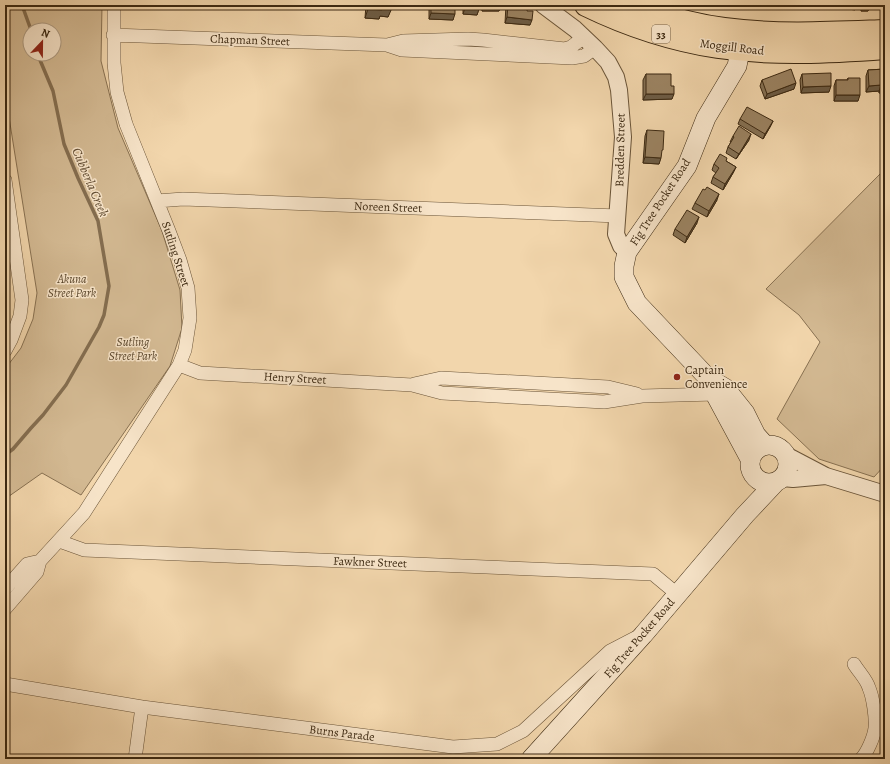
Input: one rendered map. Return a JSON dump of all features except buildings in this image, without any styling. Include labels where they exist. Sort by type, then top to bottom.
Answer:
[{"type":"highway","name":"Moggill Road","points":[[586,5],[621,20],[666,36],[700,44],[802,33],[885,31]]},
{"type":"highway","name":"Moggill Road","points":[[632,5],[655,13],[723,29],[742,40],[795,52],[831,52],[885,48]]},
{"type":"main road","name":"Fig Tree Pocket Road","points":[[742,40],[737,66],[706,118],[687,166],[627,252],[624,266],[624,277],[637,303],[716,387],[745,413],[756,435],[765,445]]},
{"type":"main road","name":"Fig Tree Pocket Road","points":[[716,387],[750,466],[752,490],[745,515]]},
{"type":"main road","points":[[771,444],[777,446],[786,455],[788,461],[786,473],[779,480],[771,483],[764,483],[754,477],[750,466],[752,454],[755,450],[765,445],[771,444]]},
{"type":"main road","name":"Fig Tree Pocket Road","points":[[531,759],[643,635],[745,515],[779,480]]},
{"type":"street","name":"Sutling Street","points":[[5,609],[37,572],[40,561],[84,513],[179,365],[186,350],[190,318],[188,288],[180,260],[126,124],[117,92],[114,63],[114,5]]},
{"type":"street","name":"Bredden Street","points":[[543,5],[575,29],[596,48],[608,62],[616,77],[619,90],[622,137],[616,234],[621,246],[627,252]]},
{"type":"street","name":"Chapman Street","points":[[114,35],[387,45],[403,41],[468,39],[565,49],[571,47],[584,37]]},
{"type":"street","name":"Chapman Street","points":[[387,45],[402,50],[572,58],[584,56],[596,48]]},
{"type":"street","points":[[5,180],[22,300],[20,316],[5,351]]},
{"type":"street","name":"Noreen Street","points":[[157,202],[182,199],[618,216]]},
{"type":"street","name":"Henry Street","points":[[179,365],[200,373],[412,385],[441,378],[608,387],[642,396],[716,387]]},
{"type":"street","points":[[786,455],[826,476],[885,494]]},
{"type":"street","points":[[779,480],[826,476]]},
{"type":"street","name":"Fawkner Street","points":[[59,541],[84,550],[653,574],[677,594]]},
{"type":"street","name":"Sutling Street","points":[[5,589],[27,564],[40,561]]},
{"type":"street","name":"Burns Parade","points":[[5,684],[142,707],[453,747],[497,744],[523,731],[610,651],[643,635]]},
{"type":"street","points":[[854,664],[869,687],[874,711],[875,728],[870,744],[861,759]]},
{"type":"street","points":[[135,759],[142,707]]},
{"type":"green space","points":[[5,5],[102,5],[101,61],[118,128],[162,231],[180,290],[182,328],[170,366],[81,495],[42,473],[5,499],[5,369],[21,348],[33,319],[37,293],[5,92]]},
{"type":"green space","points":[[885,169],[885,465],[874,477],[819,459],[777,419],[820,342],[799,315],[766,289]]},
{"type":"waterway","name":"Cubberla Creek","points":[[22,5],[28,22]]},
{"type":"waterway","name":"Cubberla Creek","points":[[5,455],[13,449],[43,415],[66,385],[99,327],[104,315],[109,286],[98,221],[64,144],[53,91],[41,62]]},
{"type":"place","name":"Captain Convenience","points":[[677,377]]},
{"type":"park label","name":"Akuna Street Park","points":[[72,286]]},
{"type":"park label","name":"Sutling Street Park","points":[[133,349]]}]
